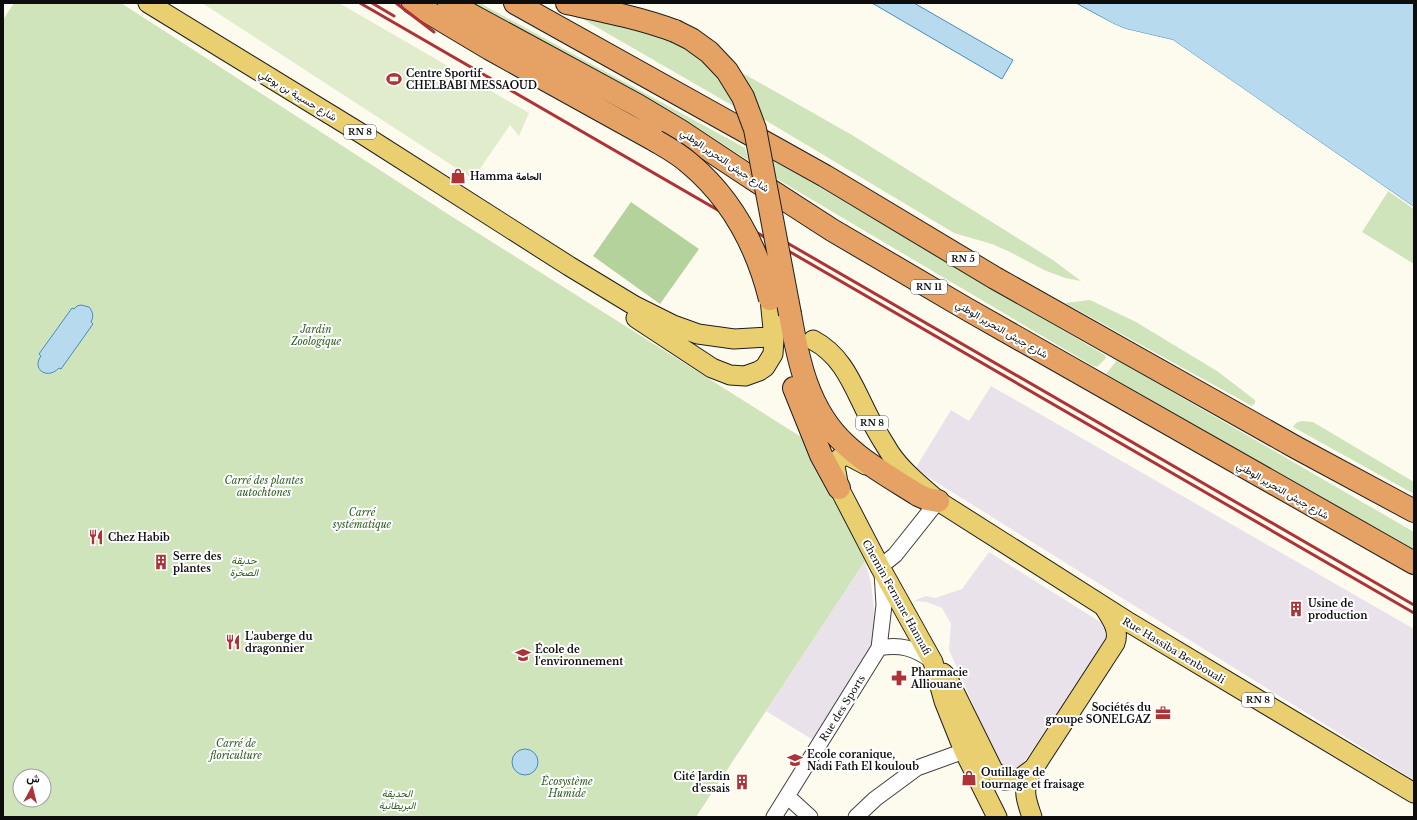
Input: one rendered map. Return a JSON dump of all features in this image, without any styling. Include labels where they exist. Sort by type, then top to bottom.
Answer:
[{"type":"highway","points":[[413,3],[490,49],[656,141],[690,163],[716,190],[727,203],[744,231],[765,277],[790,377],[821,455],[839,488]]},
{"type":"highway","name":"شارع جيش التحرير الوطني","points":[[449,3],[643,108],[832,230],[965,308],[1414,563]]},
{"type":"highway","name":"RN 5","points":[[515,3],[825,176],[995,278],[1297,448],[1414,511]]},
{"type":"highway","points":[[567,3],[632,17],[676,31],[691,39],[709,52],[727,71],[743,97],[755,129],[798,358],[810,394],[836,435],[845,445],[918,495],[927,499],[938,501]]},
{"type":"main road","name":"شارع حسيبة بن بوعلي","points":[[148,3],[362,134],[569,266]]},
{"type":"main road","points":[[569,266],[610,301],[712,368],[737,376],[745,376],[759,372],[765,367],[773,354],[774,339],[770,299]]},
{"type":"main road","points":[[569,266],[635,306],[689,332],[721,338],[767,337]]},
{"type":"main road","name":"RN 8","points":[[813,340],[836,358],[846,370],[870,420],[897,462],[909,476],[938,501]]},
{"type":"main road","name":"Chemin Fernane Hannafi","points":[[873,465],[862,464],[849,456],[840,458],[836,462],[835,466],[839,488],[881,570],[933,662],[944,701],[964,751],[997,817]]},
{"type":"main road","name":"Rue Hassiba Benbouali","points":[[938,501],[1103,606],[1414,793]]},
{"type":"main road","points":[[1032,817],[1026,800],[1025,788],[1028,777],[1115,643],[1117,637],[1116,629],[1113,621],[1103,606]]},
{"type":"main road","points":[[933,662],[947,677],[993,770],[1004,780],[1019,779],[1034,768]]},
{"type":"street","points":[[933,662],[922,653],[907,648],[893,645],[879,648],[884,605],[881,570],[895,555],[938,501]]},
{"type":"street","name":"Rue des Sports","points":[[776,816],[879,648]]},
{"type":"street","points":[[856,817],[876,799],[917,768],[964,751]]},
{"type":"street","points":[[787,796],[810,817]]},
{"type":"shaded area","points":[[991,386],[1414,629],[1414,780],[915,469],[951,410],[969,421]]},
{"type":"shaded area","points":[[989,552],[1102,623],[1105,630],[1106,639],[1103,648],[1017,772],[1003,772],[949,650],[951,624],[942,608],[927,602],[913,601],[926,596],[935,598],[962,589]]},
{"type":"shaded area","points":[[865,561],[871,583],[874,608],[873,646],[813,740],[766,711]]},
{"type":"green space","points":[[14,3],[121,3],[451,216],[806,440],[865,561],[696,817],[3,817],[3,20]]},
{"type":"green space","name":"Centre Sportif CHELBABI MESSAOUD","points":[[202,3],[339,3],[529,113],[519,136],[510,125],[473,179]]},
{"type":"green space","points":[[471,3],[480,3],[745,148],[749,161],[681,117]]},
{"type":"green space","points":[[574,14],[668,36],[705,62],[717,75],[735,107]]},
{"type":"green space","points":[[739,71],[852,135],[1053,260],[1081,281],[1065,278],[1044,270],[992,244],[954,233],[760,117]]},
{"type":"green space","points":[[768,157],[1105,355],[1106,358],[1097,367],[1093,366],[772,176]]},
{"type":"green space","points":[[1389,190],[1414,207],[1414,264],[1362,232]]},
{"type":"green space","points":[[631,202],[699,249],[660,304],[593,256]]},
{"type":"green space","points":[[1090,300],[1136,322],[1217,371],[1255,400],[1255,403],[1252,406],[1065,303]]},
{"type":"green space","points":[[1117,360],[1414,532],[1414,553],[1106,374]]},
{"type":"green space","points":[[1301,421],[1313,422],[1414,482],[1414,494],[1293,427],[1296,423]]},
{"type":"water","points":[[872,3],[914,3],[1013,60],[1002,79]]},
{"type":"water","points":[[1076,3],[1414,3],[1414,207],[1173,40],[1126,29]]},
{"type":"water","points":[[81,305],[89,307],[93,316],[91,322],[93,324],[61,369],[59,368],[55,372],[50,373],[42,372],[38,365],[38,361],[41,356],[39,354],[72,308],[74,309]]},
{"type":"water","points":[[525,749],[534,753],[538,762],[534,771],[525,775],[516,771],[512,762],[516,753]]},
{"type":"pier","points":[[1074,3],[1126,29],[1173,40],[1414,207],[1414,209],[1173,42],[1125,31],[1113,26]]},
{"type":"railway","points":[[360,3],[1414,613]]},
{"type":"railway","points":[[372,3],[394,16]]},
{"type":"railway","points":[[396,3],[434,32]]},
{"type":"railway","points":[[770,233],[1414,605]]},
{"type":"place","name":"Centre Sportif CHELBABI MESSAOUD","points":[[394,79]]},
{"type":"place","name":"Hamma الحامة","points":[[458,176]]},
{"type":"place","name":"Chez Habib","points":[[96,537]]},
{"type":"place","name":"Serre des plantes","points":[[161,562]]},
{"type":"place","name":"Usine de production","points":[[1296,609]]},
{"type":"place","name":"L'auberge du dragonnier","points":[[233,642]]},
{"type":"place","name":"École de l'environnement","points":[[523,655]]},
{"type":"place","name":"Pharmacie Alliouane","points":[[899,678]]},
{"type":"place","name":"Sociétés du groupe SONELGAZ","points":[[1163,713]]},
{"type":"place","name":"Ecole coranique, Nadi Fath El kouloub","points":[[795,760]]},
{"type":"place","name":"Outillage de tournage et fraisage","points":[[969,778]]},
{"type":"place","name":"Cité Jardin d'essais","points":[[742,782]]},
{"type":"park label","name":"Jardin Zoologique","points":[[316,334]]},
{"type":"park label","name":"Carré des plantes autochtones","points":[[264,486]]},
{"type":"park label","name":"Carré systématique","points":[[362,518]]},
{"type":"park label","name":"حديقة الصخرة","points":[[244,566]]},
{"type":"park label","name":"Carré de floriculture","points":[[236,748]]},
{"type":"park label","name":"Écosystème Humide","points":[[567,786]]},
{"type":"park label","name":"الحديقة البريطانية","points":[[397,798]]}]
